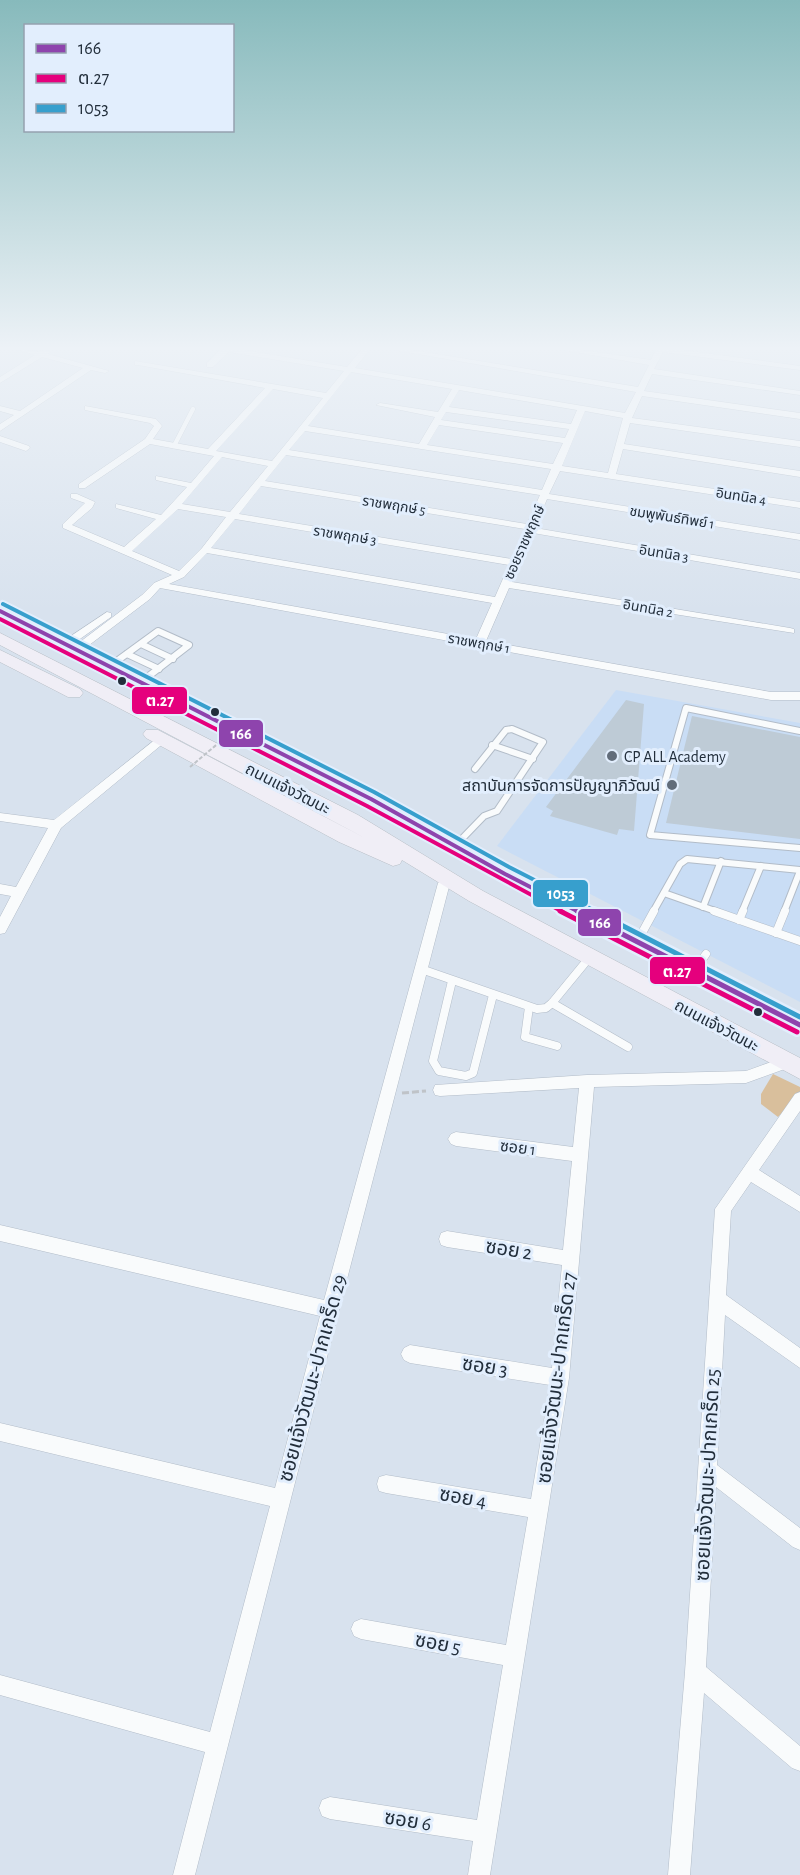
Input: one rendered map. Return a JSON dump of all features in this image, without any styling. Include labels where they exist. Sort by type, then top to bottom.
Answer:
[{"type":"main road","name":"ถนนแจ้งวัฒนะ","points":[[0,611],[371,799],[505,874],[637,942],[700,963],[800,1025]]},
{"type":"main road","name":"ถนนแจ้งวัฒนะ","points":[[0,625],[351,820],[476,896],[794,1066]]},
{"type":"main road","name":"ถนนแจ้งวัฒนะ","points":[[0,638],[365,812],[505,874]]},
{"type":"main road","name":"ถนนแจ้งวัฒนะ","points":[[0,655],[346,837],[476,896]]},
{"type":"street","points":[[82,486],[148,441],[151,436]]},
{"type":"street","points":[[126,551],[176,506],[194,486],[214,454],[229,436]]},
{"type":"street","points":[[71,647],[146,597],[155,587],[180,575],[206,550],[295,436]]},
{"type":"street","name":"อินทนิล 4","points":[[359,436],[800,505]]},
{"type":"street","points":[[422,446],[428,436]]},
{"type":"street","points":[[547,436],[569,441]]},
{"type":"street","name":"ซอยราชพฤกษ์","points":[[480,643],[571,436]]},
{"type":"street","points":[[610,476],[622,436]]},
{"type":"street","points":[[750,436],[800,444]]},
{"type":"street","points":[[0,439],[26,448]]},
{"type":"street","points":[[148,441],[273,464]]},
{"type":"street","points":[[619,446],[800,474]]},
{"type":"street","name":"ชมพูพันธ์ทิพย์ 1","points":[[283,452],[800,537]]},
{"type":"street","points":[[159,478],[194,486]]},
{"type":"street","name":"ราชพฤกษ์ 5","points":[[258,483],[530,529]]},
{"type":"street","points":[[74,496],[86,499],[90,502],[89,506],[66,526],[180,575]]},
{"type":"street","points":[[119,506],[162,518]]},
{"type":"street","name":"ราชพฤกษ์ 3","points":[[176,506],[515,563]]},
{"type":"street","name":"อินทนิล 3","points":[[530,529],[800,576]]},
{"type":"street","points":[[206,550],[498,601]]},
{"type":"street","name":"อินทนิล 2","points":[[506,584],[790,631]]},
{"type":"street","name":"ราชพฤกษ์ 1","points":[[155,587],[771,696],[800,696]]},
{"type":"street","points":[[0,929],[56,825],[161,739]]},
{"type":"street","points":[[0,818],[56,825]]},
{"type":"street","name":"ซอยแจ้งวัฒนะ-ปากเกร็ด 29","points":[[184,1875],[280,1499],[444,883]]},
{"type":"street","points":[[0,889],[19,892]]},
{"type":"street","points":[[440,1090],[587,1081],[746,1077],[794,1066]]},
{"type":"street","name":"ซอยแจ้งวัฒนะ-ปากเกร็ด 27","points":[[479,1875],[560,1378],[587,1081]]},
{"type":"street","name":"ซอยแจ้งวัฒนะ-ปากเกร็ด 25","points":[[679,1875],[695,1672],[723,1209],[800,1099]]},
{"type":"street","name":"ซอย 1","points":[[456,1139],[580,1155]]},
{"type":"street","points":[[749,1172],[800,1205]]},
{"type":"street","points":[[0,1233],[330,1310]]},
{"type":"street","name":"ซอย 2","points":[[447,1239],[571,1259]]},
{"type":"street","points":[[717,1299],[800,1359]]},
{"type":"street","name":"ซอย 3","points":[[410,1354],[560,1378]]},
{"type":"street","points":[[0,1432],[280,1499]]},
{"type":"street","points":[[707,1469],[800,1540]]},
{"type":"street","name":"ซอย 4","points":[[386,1484],[540,1510]]},
{"type":"street","name":"ซอย 5","points":[[362,1629],[515,1657]]},
{"type":"street","points":[[695,1672],[800,1760]]},
{"type":"street","points":[[0,1685],[217,1744]]},
{"type":"street","name":"ซอย 6","points":[[330,1808],[485,1832]]},
{"type":"lane","points":[[174,446],[180,436]]},
{"type":"lane","points":[[110,666],[158,631],[189,645],[141,682]]},
{"type":"lane","points":[[141,644],[173,658]]},
{"type":"lane","points":[[127,654],[159,669]]},
{"type":"lane","points":[[800,731],[686,708],[650,835],[800,848]]},
{"type":"lane","points":[[454,846],[481,818],[497,811],[543,746],[542,739],[512,729],[506,730],[475,769]]},
{"type":"lane","points":[[492,746],[533,759]]},
{"type":"lane","points":[[637,942],[680,864],[687,859],[800,871],[776,933]]},
{"type":"lane","points":[[703,907],[721,861]]},
{"type":"lane","points":[[739,920],[761,866]]},
{"type":"lane","points":[[664,893],[800,941]]},
{"type":"lane","points":[[421,969],[537,1009],[546,1008],[552,1003],[589,958]]},
{"type":"lane","points":[[452,981],[433,1061],[440,1071],[466,1076],[473,1073],[493,995]]},
{"type":"lane","points":[[552,1003],[628,1047]]},
{"type":"lane","points":[[529,1007],[525,1037],[557,1046]]},
{"type":"path","points":[[190,766],[240,725]]},
{"type":"path","points":[[387,1094],[440,1090]]},
{"type":"shaded area","name":"สถาบันการจัดการปัญญาภิวัฒน์","points":[[616,690],[800,723],[800,1002],[497,846]]},
{"type":"shaded area","points":[[773,1074],[800,1087],[800,1093],[778,1117],[761,1104],[761,1094]]},
{"type":"building","name":"CP ALL Academy","points":[[626,700],[644,704],[634,831],[619,829],[617,835],[550,816],[553,811],[546,807]]},
{"type":"building","points":[[692,716],[800,737],[800,839],[666,823]]},
{"type":"transit line","name":"1053","points":[[3,604],[374,792],[509,867],[800,1017]]},
{"type":"transit line","name":"166","points":[[0,611],[371,799],[505,874],[800,1025]]},
{"type":"transit line","name":"ต.27","points":[[0,619],[367,806],[502,881],[797,1032]]},
{"type":"place","name":"CP ALL Academy","points":[[612,756]]},
{"type":"place","name":"สถาบันการจัดการปัญญาภิวัฒน์","points":[[672,785]]}]
